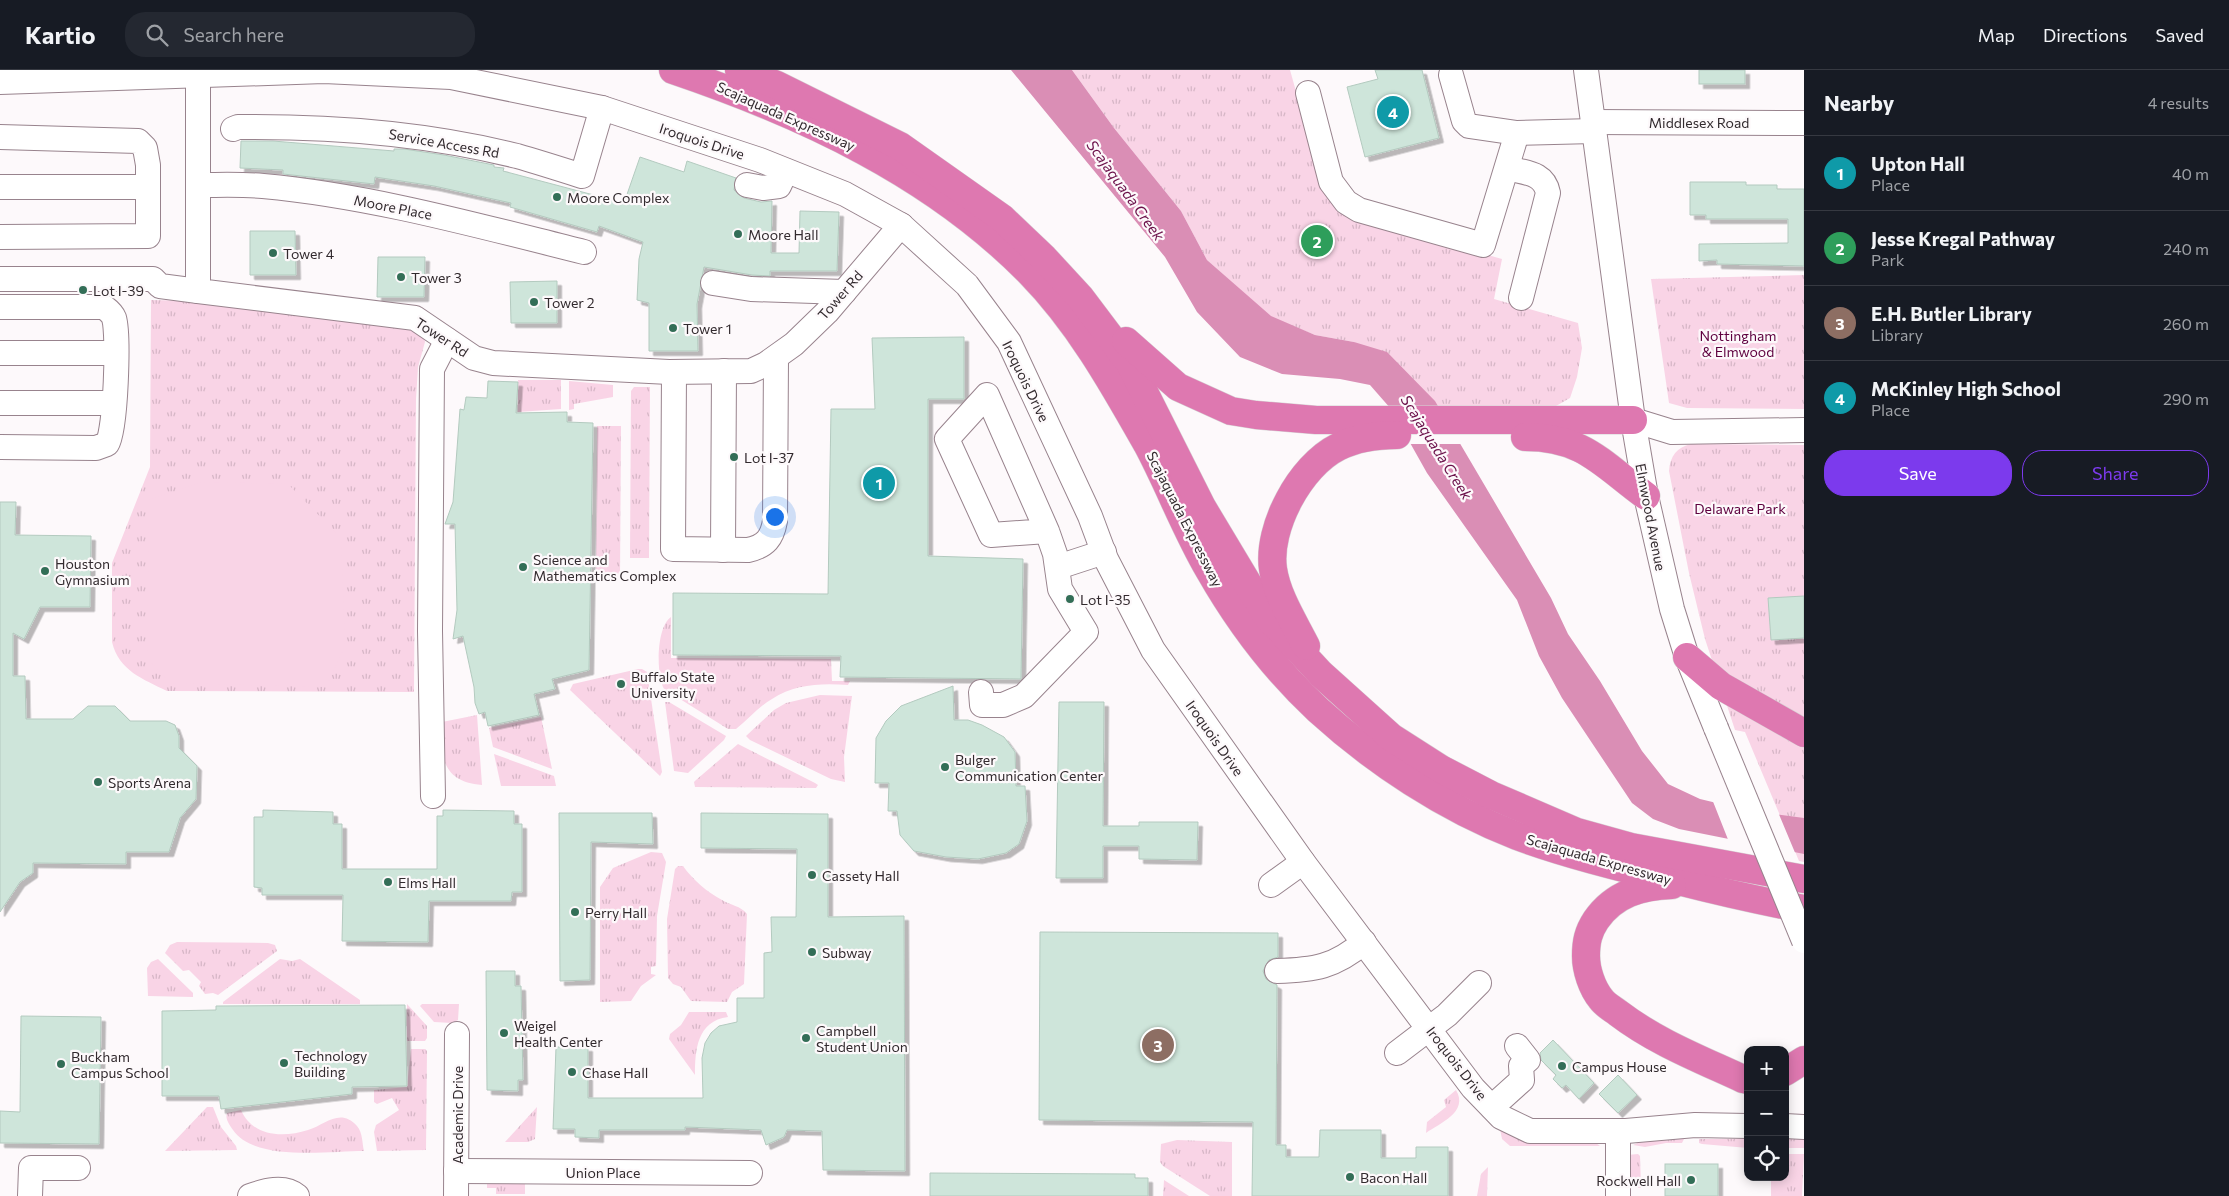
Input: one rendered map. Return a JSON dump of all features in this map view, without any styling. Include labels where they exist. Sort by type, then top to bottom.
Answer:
[{"type":"highway","name":"Scajaquada Expressway","points":[[673,70],[776,108],[834,134],[870,154],[952,207],[981,229],[1030,273],[1062,310],[1100,362],[1149,448],[1209,570],[1240,618],[1285,676],[1318,710],[1356,741],[1438,797],[1518,836],[1602,863],[1758,901],[1804,909]]},
{"type":"highway","name":"Scajaquada Expressway","points":[[739,70],[838,115],[900,146],[1002,218],[1044,258],[1080,297],[1129,362],[1202,507],[1268,617],[1321,674],[1391,737],[1442,769],[1528,812],[1577,832],[1631,847],[1804,879]]},
{"type":"highway","points":[[1080,297],[1160,373],[1178,387],[1202,400],[1231,411],[1370,428],[1481,429],[1633,420]]},
{"type":"highway","points":[[1321,674],[1282,596],[1273,569],[1274,537],[1280,517],[1292,496],[1320,460],[1336,448],[1355,440],[1370,428]]},
{"type":"highway","points":[[1481,429],[1566,441],[1590,452],[1646,496]]},
{"type":"highway","points":[[1687,657],[1721,686],[1804,733]]},
{"type":"highway","points":[[1691,884],[1652,886],[1629,892],[1612,901],[1590,929],[1586,945],[1586,965],[1593,986],[1601,1000],[1621,1016],[1649,1036],[1744,1079]]},
{"type":"highway","points":[[1789,1069],[1804,1060]]},
{"type":"street","name":"Elmwood Avenue","points":[[1586,70],[1633,420],[1659,560],[1687,657],[1804,941]]},
{"type":"street","name":"Iroquois Drive","points":[[0,82],[324,71],[451,77],[602,108],[760,160],[845,194],[901,224],[967,285],[1009,342],[1090,516],[1104,552],[1152,650],[1302,862],[1430,1028],[1473,1088],[1501,1117],[1530,1131],[1618,1131],[1695,1125],[1744,1126]]},
{"type":"street","points":[[198,74],[198,291]]},
{"type":"street","points":[[1452,75],[1464,121],[1469,126],[1517,133],[1594,130]]},
{"type":"street","points":[[1308,93],[1331,182],[1346,202],[1359,210],[1483,245],[1517,133]]},
{"type":"street","name":"Service Access Rd","points":[[233,129],[238,127],[281,126],[384,132],[483,148],[518,156],[582,176],[602,108]]},
{"type":"street","name":"Middlesex Road","points":[[1594,130],[1804,123]]},
{"type":"street","name":"Middlesex Road","points":[[1594,130],[1804,139]]},
{"type":"street","points":[[0,137],[138,141],[145,148],[148,165],[148,236],[0,237]]},
{"type":"street","points":[[1507,168],[1539,176],[1546,184],[1548,193],[1521,298]]},
{"type":"street","points":[[747,185],[763,188],[779,186],[786,171]]},
{"type":"street","name":"Moore Place","points":[[199,185],[262,186],[320,193],[450,218],[584,252]]},
{"type":"street","points":[[0,187],[147,187]]},
{"type":"street","name":"Tower Rd","points":[[0,280],[153,280],[160,286],[415,318],[474,358],[494,363],[674,372],[751,371],[776,358],[807,331],[844,292],[901,224]]},
{"type":"street","points":[[713,283],[751,289],[844,292]]},
{"type":"street","points":[[0,307],[104,306],[114,318],[115,353],[112,437],[107,444],[96,448],[0,447]]},
{"type":"street","points":[[433,796],[430,631],[432,369],[447,340]]},
{"type":"street","points":[[0,353],[115,353]]},
{"type":"street","points":[[674,372],[673,549],[723,550],[757,548],[770,539],[773,532],[776,358]]},
{"type":"street","points":[[723,550],[724,372]]},
{"type":"street","points":[[981,692],[982,706],[1003,705],[1024,696],[1086,632],[1060,589],[1058,567],[1047,531],[987,395],[948,439],[991,535],[1047,531]]},
{"type":"street","points":[[0,402],[114,403]]},
{"type":"street","points":[[1633,420],[1672,432],[1804,430]]},
{"type":"street","points":[[1058,567],[1104,552]]},
{"type":"street","points":[[1271,885],[1302,862]]},
{"type":"street","points":[[1277,971],[1319,969],[1355,950],[1364,942]]},
{"type":"street","points":[[1397,1053],[1430,1028],[1479,982]]},
{"type":"street","name":"Academic Drive","points":[[456,1196],[457,1034]]},
{"type":"street","points":[[1492,1107],[1522,1080],[1521,1066],[1528,1060],[1517,1046]]},
{"type":"street","points":[[1789,1126],[1804,1126]]},
{"type":"street","points":[[1618,1131],[1618,1195]]},
{"type":"street","points":[[30,1196],[31,1168],[78,1168]]},
{"type":"street","name":"Union Place","points":[[456,1171],[750,1173]]},
{"type":"street","points":[[250,1196],[268,1189],[293,1193],[297,1196]]},
{"type":"green space","points":[[1072,70],[1290,70],[1324,191],[1371,222],[1502,259],[1494,299],[1578,323],[1582,348],[1577,377],[1570,398],[1549,410],[1439,409],[1354,342],[1315,335],[1271,317],[1207,260],[1181,211],[1114,128]]},
{"type":"green space","name":"Nottingham & Elmwood","points":[[1804,275],[1804,409],[1687,408],[1669,403],[1651,279]]},
{"type":"green space","points":[[151,300],[196,301],[410,323],[424,335],[425,342],[418,367],[416,399],[414,692],[167,691],[133,673],[120,660],[112,642],[112,563],[150,467]]},
{"type":"green space","points":[[518,380],[561,380],[561,409],[518,412]]},
{"type":"green space","points":[[569,381],[613,385],[613,397],[574,404],[574,409],[569,410]]},
{"type":"green space","points":[[634,387],[650,387],[649,558],[630,558],[631,391]]},
{"type":"green space","points":[[597,426],[621,426],[620,577],[596,576]]},
{"type":"green space","name":"Delaware Park","points":[[1691,444],[1804,445],[1804,862],[1799,861],[1745,732],[1735,730],[1705,639],[1689,573],[1669,471],[1675,453],[1682,447]]},
{"type":"green space","points":[[203,482],[288,484],[341,538],[345,646],[326,687],[170,683],[147,658],[149,500]]},
{"type":"green space","points":[[671,617],[671,658],[831,659],[832,681],[850,681],[848,685],[828,684],[799,687],[790,690],[767,702],[736,729],[728,729],[664,689],[661,682],[659,663],[660,640],[662,630]]},
{"type":"green space","points":[[638,669],[647,672],[662,772],[660,776],[570,690],[573,684]]},
{"type":"green space","points":[[820,695],[852,696],[844,757],[845,782],[831,779],[750,740],[746,736],[774,710],[786,703]]},
{"type":"green space","points":[[665,702],[669,702],[726,736],[688,773],[674,771]]},
{"type":"green space","points":[[477,715],[482,785],[458,779],[451,773],[446,765],[440,746],[437,723]]},
{"type":"green space","points":[[541,717],[552,769],[493,747],[489,728]]},
{"type":"green space","points":[[738,744],[818,785],[816,788],[695,787],[694,782],[696,780]]},
{"type":"green space","points":[[494,754],[554,776],[556,786],[501,786]]},
{"type":"green space","points":[[651,852],[662,853],[666,862],[657,916],[656,966],[651,967],[651,974],[656,975],[641,986],[631,1001],[600,1002],[600,887],[613,868]]},
{"type":"green space","points":[[678,866],[683,866],[696,881],[711,893],[725,902],[742,909],[747,914],[744,984],[732,992],[727,1002],[691,1001],[681,987],[673,984],[668,978],[667,919],[675,869]]},
{"type":"green space","points":[[177,942],[268,943],[275,945],[277,951],[218,995],[213,993],[205,994],[199,986],[201,982],[189,970],[183,971],[165,953],[170,945]]},
{"type":"green space","points":[[158,959],[193,993],[193,997],[148,996],[147,968],[151,962]]},
{"type":"green space","points":[[280,959],[292,961],[300,959],[360,1000],[360,1004],[223,1004],[223,1002]]},
{"type":"green space","points":[[407,1004],[427,1026],[427,1038],[425,1041],[407,1041]]},
{"type":"green space","points":[[422,1004],[459,1004],[458,1020],[452,1023],[434,1022],[420,1006]]},
{"type":"green space","points":[[689,1012],[726,1012],[728,1017],[710,1024],[700,1038],[697,1047],[695,1075],[669,1039],[670,1034],[681,1025]]},
{"type":"green space","points":[[411,1049],[425,1049],[427,1051],[426,1150],[377,1151],[374,1132],[376,1125],[399,1110],[392,1098],[377,1104],[374,1102],[374,1090],[407,1087]]},
{"type":"green space","points":[[1456,1090],[1459,1105],[1456,1111],[1445,1121],[1426,1133],[1427,1122],[1446,1107],[1444,1100]]},
{"type":"green space","points":[[207,1107],[213,1107],[221,1127],[237,1150],[165,1151]]},
{"type":"green space","points":[[537,1107],[535,1139],[528,1142],[505,1142]]},
{"type":"green space","points":[[241,1110],[253,1126],[270,1133],[279,1134],[298,1133],[332,1119],[345,1118],[359,1129],[364,1151],[313,1153],[275,1151],[258,1147],[243,1140],[228,1122],[227,1113]]},
{"type":"green space","points":[[1500,1129],[1596,1143],[1600,1146],[1510,1146],[1502,1139]]},
{"type":"green space","points":[[1647,1139],[1684,1139],[1682,1143],[1666,1143],[1645,1147],[1633,1145]]},
{"type":"green space","points":[[1699,1139],[1744,1139],[1744,1148],[1702,1144],[1699,1143]]},
{"type":"green space","points":[[1789,1139],[1804,1139],[1804,1148],[1789,1148]]},
{"type":"green space","points":[[1177,1140],[1232,1142],[1232,1196],[1210,1196],[1163,1166],[1160,1162],[1161,1144]]},
{"type":"green space","points":[[1638,1154],[1640,1156],[1641,1188],[1630,1188],[1627,1155]]},
{"type":"green space","points":[[1789,1154],[1804,1154],[1802,1196],[1771,1196],[1771,1181],[1789,1181]]},
{"type":"green space","points":[[1488,1167],[1487,1196],[1477,1196],[1481,1174]]},
{"type":"green space","points":[[525,1178],[525,1194],[496,1194],[496,1188],[487,1188],[487,1179]]},
{"type":"green space","points":[[1164,1180],[1189,1196],[1163,1196]]},
{"type":"water","name":"Scajaquada Creek","points":[[1011,70],[1072,70],[1114,128],[1181,211],[1207,260],[1271,316],[1315,335],[1354,342],[1387,352],[1435,401],[1551,598],[1568,634],[1600,681],[1642,751],[1668,784],[1700,799],[1746,810],[1804,818],[1804,854],[1679,829],[1653,819],[1632,803],[1562,698],[1539,656],[1517,600],[1427,473],[1391,409],[1370,385],[1340,379],[1282,374],[1240,357],[1197,312],[1165,257]]},
{"type":"pier","points":[[1389,412],[1444,412],[1462,444],[1408,444]]},
{"type":"pier","points":[[1712,799],[1747,808],[1778,812],[1796,855],[1729,842]]},
{"type":"building","points":[[1375,70],[1422,70],[1439,138],[1365,157],[1347,87],[1378,79]]},
{"type":"building","points":[[1699,70],[1745,70],[1745,84],[1699,84]]},
{"type":"building","points":[[241,141],[273,141],[394,151],[394,149],[404,149],[444,155],[494,165],[494,167],[504,168],[503,171],[624,203],[640,157],[684,172],[687,161],[736,178],[734,190],[744,198],[761,202],[772,201],[771,253],[799,253],[800,211],[839,212],[837,271],[770,271],[770,276],[704,267],[697,304],[698,351],[649,351],[649,303],[637,300],[639,259],[643,242],[599,226],[597,232],[510,207],[511,203],[434,186],[375,177],[374,184],[283,174],[283,170],[240,168]]},
{"type":"building","points":[[1690,182],[1746,182],[1746,185],[1777,185],[1777,189],[1804,189],[1804,266],[1717,264],[1717,260],[1699,261],[1699,244],[1788,243],[1788,219],[1706,219],[1706,215],[1690,215]]},
{"type":"building","name":"Tower 4","points":[[250,231],[295,231],[296,275],[250,275]]},
{"type":"building","name":"Tower 3","points":[[378,257],[425,257],[424,297],[377,297]]},
{"type":"building","name":"Tower 2","points":[[557,281],[557,323],[511,323],[510,282]]},
{"type":"building","points":[[964,337],[964,399],[928,399],[928,556],[1023,559],[1021,679],[840,677],[841,656],[673,655],[673,593],[828,594],[831,409],[875,409],[872,338]]},
{"type":"building","name":"Science and Mathematics Complex","points":[[488,381],[518,382],[516,413],[567,412],[567,422],[593,423],[589,670],[552,679],[555,689],[534,694],[539,715],[488,726],[485,712],[479,714],[475,703],[474,687],[463,636],[453,639],[457,610],[455,524],[445,524],[453,502],[460,409],[464,410],[466,397],[487,398]]},
{"type":"building","name":"Sports Arena","points":[[0,502],[16,502],[15,535],[91,536],[90,607],[40,607],[24,639],[13,633],[13,676],[25,676],[26,719],[73,719],[88,706],[115,706],[130,721],[166,721],[175,725],[179,736],[179,748],[197,766],[196,799],[180,818],[169,852],[126,852],[126,864],[33,863],[33,873],[20,882],[0,912]]},
{"type":"building","points":[[1804,596],[1804,638],[1771,640],[1768,598]]},
{"type":"building","name":"Bulger Communication Center","points":[[953,686],[954,720],[968,720],[982,725],[1004,737],[1015,752],[1016,786],[1025,786],[1027,821],[1019,844],[1006,853],[978,859],[946,857],[914,851],[900,835],[897,811],[888,811],[889,783],[875,783],[876,738],[886,721],[901,706]]},
{"type":"building","points":[[1059,702],[1104,702],[1103,826],[1139,826],[1139,822],[1198,822],[1197,860],[1139,859],[1139,846],[1103,846],[1103,878],[1056,878]]},
{"type":"building","name":"Elms Hall","points":[[263,810],[333,812],[333,824],[342,824],[342,869],[437,869],[437,816],[443,816],[443,810],[514,811],[514,824],[522,824],[522,892],[512,892],[511,901],[429,901],[428,942],[342,941],[343,895],[262,895],[262,888],[254,887],[254,817],[263,817]]},
{"type":"building","name":"Perry Hall","points":[[559,813],[652,813],[653,844],[591,842],[590,980],[560,981]]},
{"type":"building","name":"Campbell Student Union","points":[[701,813],[828,814],[828,917],[904,916],[905,1171],[823,1170],[822,1131],[787,1130],[784,1137],[766,1145],[761,1130],[685,1127],[685,1130],[599,1130],[599,1138],[575,1137],[575,1129],[553,1129],[556,1047],[588,1047],[588,1098],[703,1098],[702,1058],[705,1043],[711,1033],[719,1026],[737,1022],[737,998],[764,998],[764,953],[772,952],[771,917],[796,917],[797,849],[701,848]]},
{"type":"building","points":[[1040,932],[1278,933],[1278,957],[1269,960],[1263,971],[1266,979],[1277,985],[1276,1145],[1286,1145],[1286,1157],[1319,1157],[1320,1130],[1381,1130],[1381,1158],[1416,1158],[1416,1147],[1448,1147],[1448,1196],[1252,1196],[1253,1122],[1039,1120]]},
{"type":"building","name":"Weigel Health Center","points":[[486,971],[515,971],[515,986],[521,986],[523,1080],[518,1080],[518,1091],[487,1090]]},
{"type":"building","name":"Technology Building","points":[[405,1005],[407,1086],[352,1087],[352,1094],[221,1109],[219,1096],[162,1096],[162,1011],[216,1010],[216,1006]]},
{"type":"building","name":"Buckham Campus School","points":[[21,1016],[101,1017],[99,1144],[0,1143],[0,1111],[20,1112]]},
{"type":"building","name":"Campus House","points":[[1553,1040],[1594,1083],[1579,1099],[1566,1085],[1562,1088],[1553,1079],[1556,1075],[1541,1060],[1540,1053]]},
{"type":"building","points":[[1618,1075],[1637,1095],[1618,1113],[1599,1094]]},
{"type":"building","name":"Rockwell Hall","points":[[1665,1164],[1718,1164],[1718,1196],[1665,1196]]},
{"type":"building","points":[[930,1173],[1135,1174],[1135,1178],[1148,1178],[1148,1196],[930,1196]]},
{"type":"place","name":"McKinley High School","points":[[1393,112]]},
{"type":"place","name":"Moore Complex","points":[[557,197]]},
{"type":"place","name":"Moore Hall","points":[[738,234]]},
{"type":"place","name":"Jesse Kregal Pathway","points":[[1317,241]]},
{"type":"place","name":"Tower 4","points":[[273,253]]},
{"type":"place","name":"Tower 3","points":[[401,277]]},
{"type":"place","name":"Lot I-39","points":[[83,290]]},
{"type":"place","name":"Tower 2","points":[[534,302]]},
{"type":"place","name":"Tower 1","points":[[673,328]]},
{"type":"place","name":"Lot I-37","points":[[734,457]]},
{"type":"place","name":"Upton Hall","points":[[879,483]]},
{"type":"place","name":"Science and Mathematics Complex","points":[[523,567]]},
{"type":"place","name":"Houston Gymnasium","points":[[45,571]]},
{"type":"place","name":"Lot I-35","points":[[1070,599]]},
{"type":"place","name":"Buffalo State University","points":[[621,684]]},
{"type":"place","name":"Bulger Communication Center","points":[[945,767]]},
{"type":"place","name":"Sports Arena","points":[[98,782]]},
{"type":"place","name":"Cassety Hall","points":[[812,875]]},
{"type":"place","name":"Elms Hall","points":[[388,882]]},
{"type":"place","name":"Perry Hall","points":[[575,912]]},
{"type":"place","name":"Subway","points":[[812,952]]},
{"type":"place","name":"Weigel Health Center","points":[[504,1033]]},
{"type":"place","name":"Campbell Student Union","points":[[806,1038]]},
{"type":"place","name":"E.H. Butler Library","points":[[1158,1045]]},
{"type":"place","name":"Technology Building","points":[[284,1063]]},
{"type":"place","name":"Buckham Campus School","points":[[61,1064]]},
{"type":"place","name":"Campus House","points":[[1562,1066]]},
{"type":"place","name":"Chase Hall","points":[[572,1072]]},
{"type":"place","name":"Bacon Hall","points":[[1350,1177]]},
{"type":"place","name":"Rockwell Hall","points":[[1691,1180]]}]
